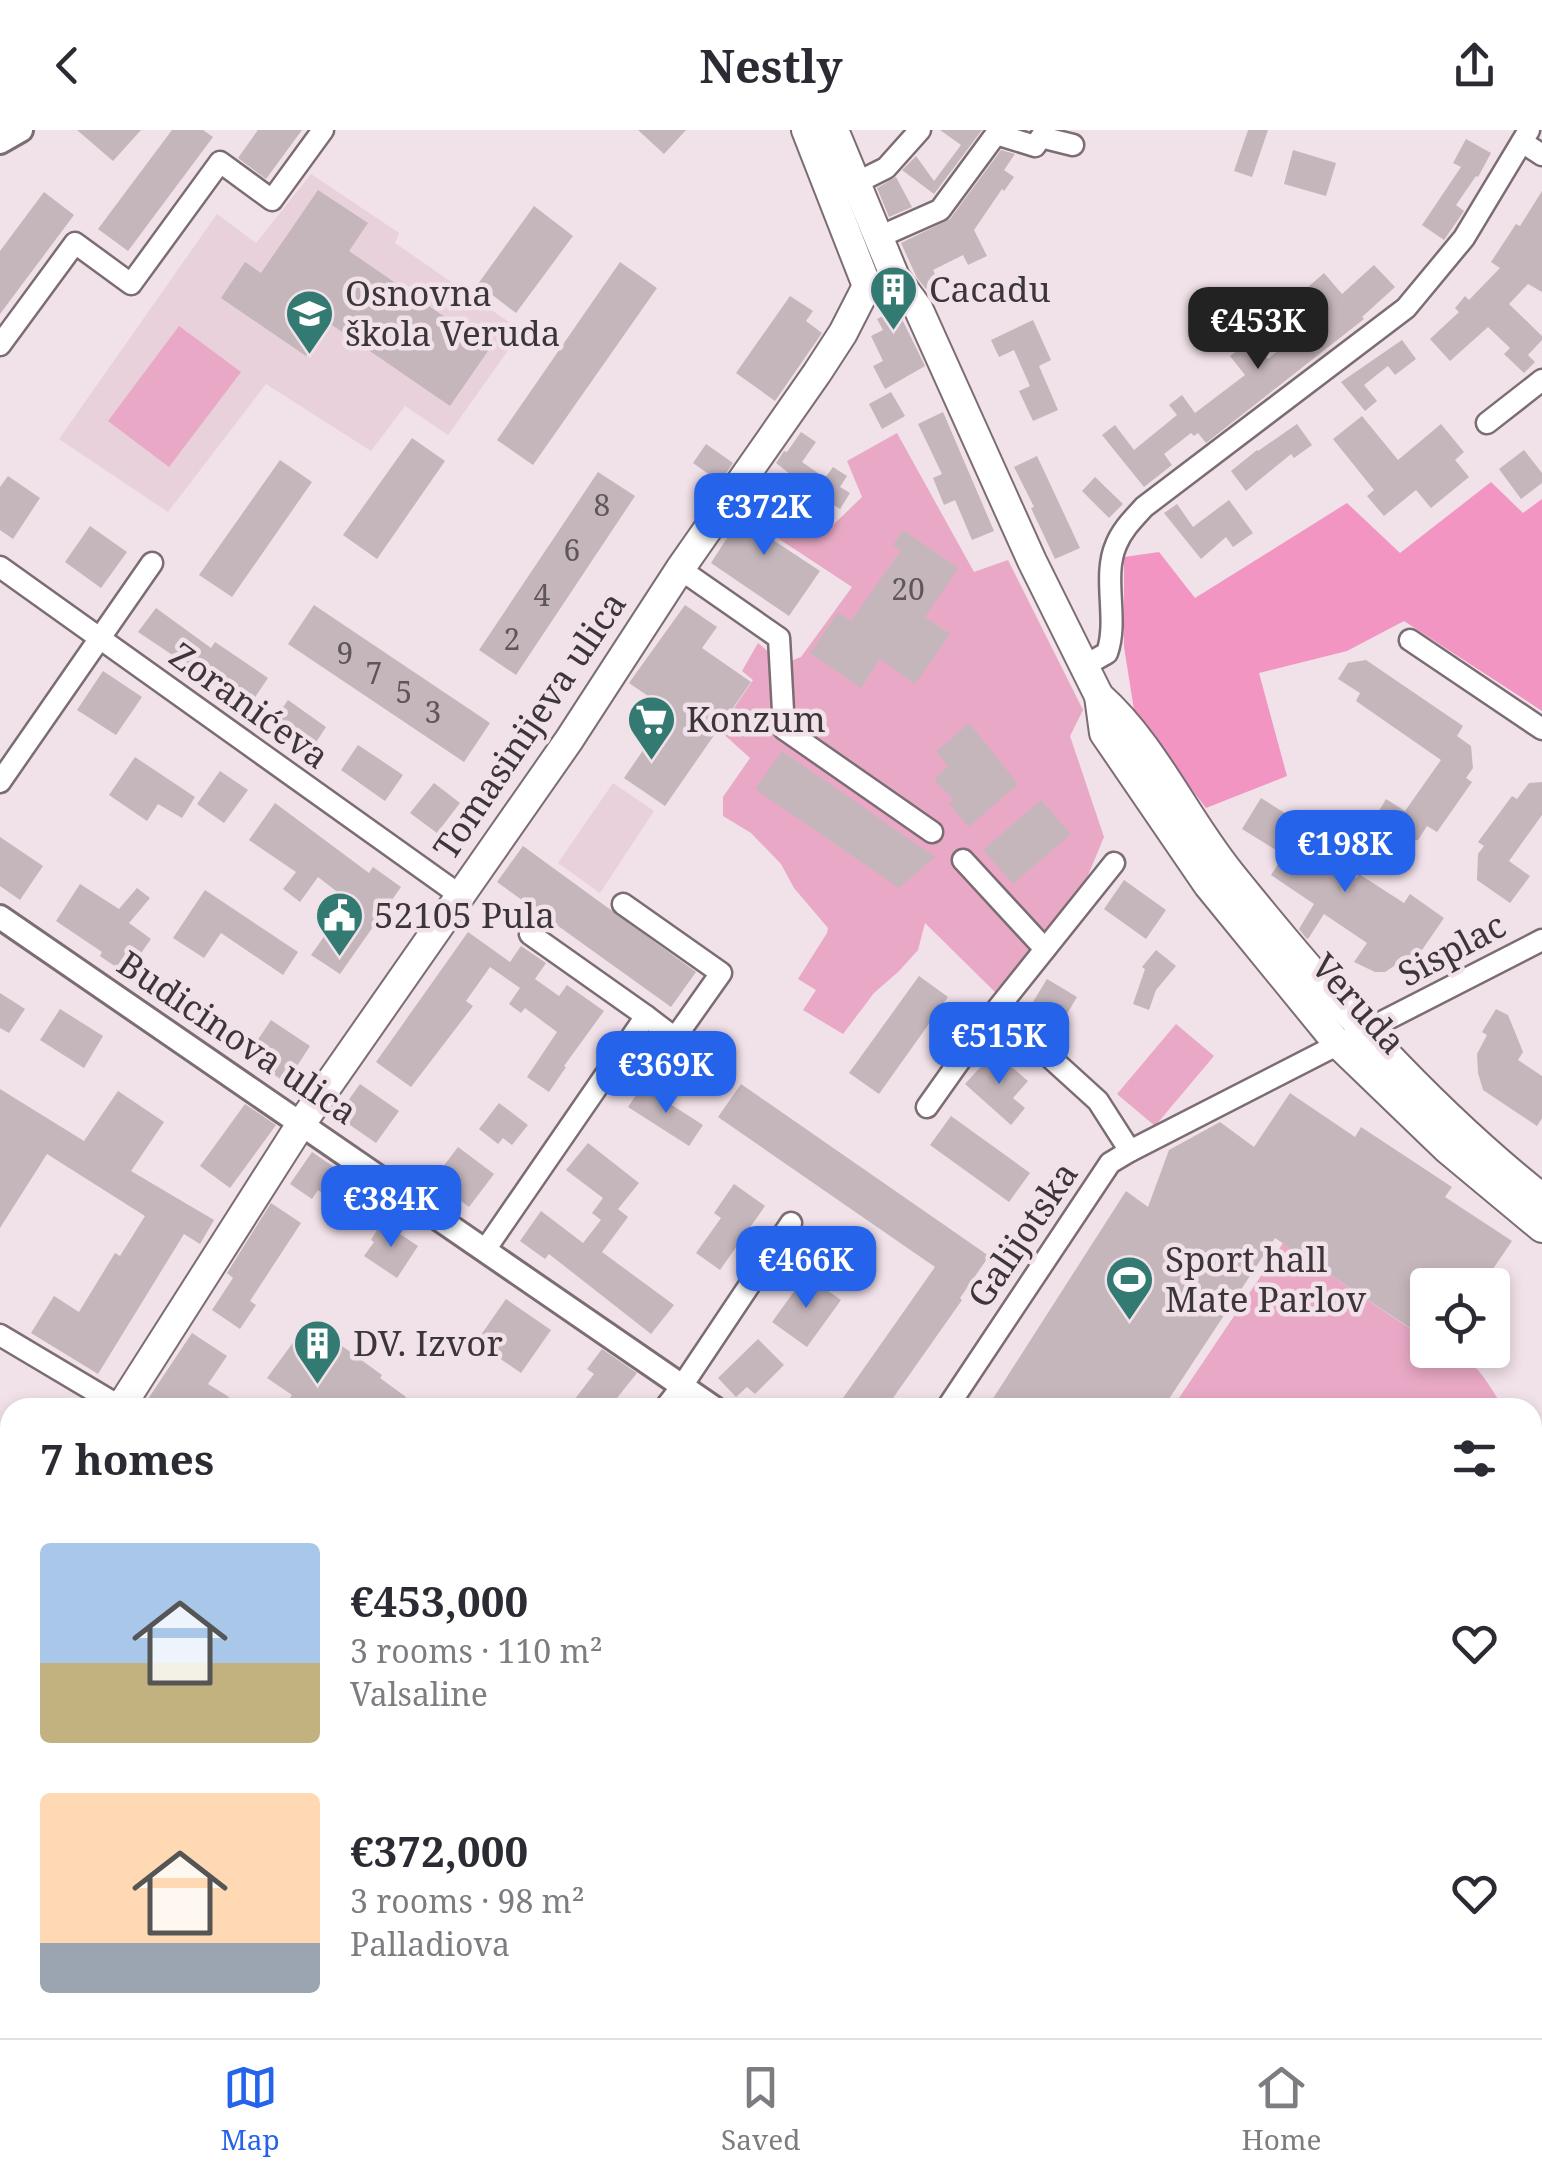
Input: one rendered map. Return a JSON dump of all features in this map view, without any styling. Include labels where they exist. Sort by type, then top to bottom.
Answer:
[{"type":"main road","points":[[806,130],[867,286],[896,277]]},
{"type":"main road","name":"Veruda","points":[[834,130],[896,277],[918,308],[1032,561],[1099,696],[1104,733],[1208,885],[1338,1044],[1447,1149],[1542,1228]]},
{"type":"main road","name":"Tomasinijeva ulica","points":[[126,1398],[301,1124],[569,740],[680,569],[817,373],[867,286]]},
{"type":"main road","name":"Veruda","points":[[1099,696],[1123,718],[1228,870],[1364,1032],[1460,1126],[1542,1198]]},
{"type":"street","points":[[0,142],[21,130]]},
{"type":"street","points":[[0,345],[75,243],[132,284],[220,162],[272,200],[323,130]]},
{"type":"street","points":[[856,183],[886,168],[920,130]]},
{"type":"street","points":[[879,237],[940,210],[996,134],[1034,146],[1040,137],[1073,145]]},
{"type":"street","points":[[1084,666],[1106,654],[1111,641],[1114,548],[1126,527],[1144,507],[1406,308],[1464,238],[1526,136],[1542,155]]},
{"type":"street","points":[[1488,423],[1542,380]]},
{"type":"street","points":[[0,782],[152,563]]},
{"type":"street","name":"Zoranićeva","points":[[0,567],[460,896]]},
{"type":"street","points":[[680,569],[779,638],[784,729],[932,832]]},
{"type":"street","points":[[1410,640],[1542,729]]},
{"type":"street","points":[[962,860],[1045,950]]},
{"type":"street","points":[[927,1107],[990,1018],[1114,862]]},
{"type":"street","points":[[530,934],[675,1038],[722,974],[624,904]]},
{"type":"street","name":"Budicinova ulica","points":[[0,918],[699,1398]]},
{"type":"street","name":"Sisplac","points":[[1338,1044],[1542,940]]},
{"type":"street","points":[[485,1250],[646,1016]]},
{"type":"street","points":[[990,1018],[1043,1051],[1098,1102],[1130,1151]]},
{"type":"street","name":"Galijotska","points":[[954,1398],[1110,1163],[1338,1044]]},
{"type":"street","points":[[673,1398],[791,1222]]},
{"type":"street","points":[[0,1335],[105,1398]]},
{"type":"shaded area","name":"Osnovna škola Veruda","points":[[311,174],[399,233],[395,243],[522,331],[448,435],[405,406],[371,451],[266,384],[168,512],[59,439],[217,214],[256,243]]},
{"type":"shaded area","points":[[179,326],[241,372],[169,467],[108,421]]},
{"type":"shaded area","points":[[897,433],[974,572],[1008,560],[1083,710],[1070,736],[1104,837],[1076,904],[997,994],[925,923],[918,950],[874,993],[843,1034],[803,1010],[816,990],[798,979],[828,928],[794,888],[781,864],[751,833],[723,816],[723,797],[750,758],[719,730],[753,680],[742,671],[758,643],[783,664],[801,657],[852,587],[767,531],[789,503],[831,527],[862,497],[847,461]]},
{"type":"shaded area","points":[[1491,482],[1523,513],[1542,499],[1542,711],[1404,621],[1347,651],[1259,673],[1287,776],[1206,808],[1135,716],[1124,647],[1124,557],[1159,552],[1195,598],[1347,503],[1400,553]]},
{"type":"shaded area","points":[[613,783],[654,811],[600,893],[558,863]]},
{"type":"shaded area","points":[[1176,1024],[1214,1056],[1155,1126],[1117,1094]]},
{"type":"shaded area","points":[[1283,1243],[1410,1329],[1410,1368],[1476,1368],[1497,1398],[1179,1398]]},
{"type":"building","points":[[77,130],[141,130],[113,161]]},
{"type":"building","points":[[172,130],[203,130],[213,137],[128,251],[98,229]]},
{"type":"building","points":[[258,130],[302,130],[266,179],[238,158]]},
{"type":"building","points":[[638,130],[686,130],[664,154]]},
{"type":"building","points":[[940,130],[982,130],[934,194],[902,170],[916,156],[934,181],[961,145]]},
{"type":"building","points":[[1248,130],[1268,130],[1252,177],[1234,171]]},
{"type":"building","points":[[1466,139],[1491,153],[1456,205],[1464,211],[1444,240],[1422,225],[1461,167],[1453,163]]},
{"type":"building","points":[[1001,150],[1015,154],[1004,170],[1014,177],[974,230],[987,256],[968,265],[963,255],[933,270],[939,283],[926,289],[901,243],[950,219]]},
{"type":"building","points":[[1293,150],[1336,163],[1326,196],[1284,184]]},
{"type":"building","points":[[896,177],[912,207],[889,217],[877,188]]},
{"type":"building","points":[[318,190],[368,223],[349,251],[490,348],[450,406],[329,323],[306,356],[221,298],[245,262],[261,273]]},
{"type":"building","points":[[1542,191],[1542,292],[1528,284],[1509,304],[1542,336],[1528,355],[1535,362],[1524,373],[1504,354],[1510,348],[1488,327],[1450,361],[1430,339],[1459,312],[1455,308],[1465,296],[1469,300],[1500,268],[1491,262]]},
{"type":"building","points":[[44,192],[74,215],[0,314],[0,251]]},
{"type":"building","points":[[534,206],[573,236],[516,313],[478,284]]},
{"type":"building","points":[[620,262],[657,288],[533,465],[497,440]]},
{"type":"building","points":[[1374,265],[1395,287],[1364,319],[1206,443],[1198,433],[1191,433],[1164,454],[1172,465],[1144,487],[1102,435],[1115,425],[1134,450],[1177,415],[1169,405],[1182,395],[1195,413],[1245,375],[1230,356],[1253,339],[1268,359],[1315,320],[1296,298],[1324,273],[1342,294]]},
{"type":"building","points":[[790,296],[813,311],[806,321],[822,333],[775,401],[736,373]]},
{"type":"building","points":[[897,309],[925,366],[885,389],[873,366],[883,361],[871,336],[883,330],[877,319]]},
{"type":"building","points":[[1033,320],[1051,360],[1039,366],[1058,410],[1033,421],[1019,391],[1030,386],[1014,350],[999,357],[991,340]]},
{"type":"building","points":[[1402,340],[1416,359],[1395,375],[1388,366],[1364,385],[1377,401],[1365,411],[1341,382]]},
{"type":"building","points":[[891,392],[905,416],[882,429],[869,404]]},
{"type":"building","points":[[943,412],[994,531],[972,540],[955,500],[944,505],[933,478],[942,474],[918,424]]},
{"type":"building","points":[[1362,416],[1398,460],[1441,424],[1464,452],[1455,460],[1469,477],[1431,508],[1416,490],[1384,516],[1367,496],[1374,490],[1333,439]]},
{"type":"building","points":[[1297,424],[1312,445],[1294,458],[1291,454],[1246,491],[1231,471]]},
{"type":"building","points":[[801,432],[816,442],[802,462],[825,478],[833,467],[847,476],[840,487],[850,493],[840,509],[776,463]]},
{"type":"building","points":[[412,438],[445,461],[377,559],[343,535]]},
{"type":"building","points":[[706,444],[733,463],[720,482],[693,463]]},
{"type":"building","points":[[1524,450],[1542,473],[1542,483],[1521,499],[1499,469]]},
{"type":"building","points":[[1037,456],[1080,548],[1055,559],[1014,467]]},
{"type":"building","points":[[280,460],[312,482],[232,597],[199,575]]},
{"type":"building","points":[[598,472],[635,496],[516,675],[479,650]]},
{"type":"building","points":[[8,476],[40,498],[13,539],[0,530],[0,487]]},
{"type":"building","points":[[1095,477],[1123,504],[1109,518],[1082,491]]},
{"type":"building","points":[[762,483],[781,495],[758,530],[820,571],[789,616],[711,563]]},
{"type":"building","points":[[1229,500],[1253,533],[1233,547],[1226,537],[1201,559],[1164,513],[1177,504],[1193,527]]},
{"type":"building","points":[[90,526],[127,552],[101,588],[65,562]]},
{"type":"building","points":[[903,530],[958,568],[925,617],[950,634],[915,684],[880,659],[861,688],[810,653],[838,612],[851,621],[901,550],[893,545]]},
{"type":"building","points":[[314,605],[490,723],[464,762],[288,644]]},
{"type":"building","points":[[685,605],[717,627],[702,648],[751,682],[665,806],[624,778],[670,711],[629,683]]},
{"type":"building","points":[[156,608],[211,648],[215,642],[268,678],[249,706],[138,632]]},
{"type":"building","points":[[1366,660],[1463,726],[1457,736],[1471,746],[1473,768],[1466,778],[1472,782],[1437,832],[1427,826],[1418,840],[1393,845],[1368,830],[1386,799],[1405,811],[1441,760],[1356,701],[1360,693],[1338,679],[1348,663]]},
{"type":"building","points":[[103,671],[142,697],[116,735],[77,710]]},
{"type":"building","points":[[288,700],[326,727],[311,750],[272,723]]},
{"type":"building","points":[[969,723],[1018,784],[969,827],[934,779],[948,766],[936,752]]},
{"type":"building","points":[[358,745],[403,775],[385,801],[341,770]]},
{"type":"building","points":[[782,751],[935,857],[899,888],[755,789]]},
{"type":"building","points":[[135,757],[195,797],[182,818],[158,804],[147,821],[109,795]]},
{"type":"building","points":[[220,771],[248,790],[224,823],[197,804]]},
{"type":"building","points":[[1542,782],[1542,815],[1509,861],[1530,876],[1510,903],[1477,880],[1478,854],[1484,846],[1478,842],[1512,796],[1517,799],[1529,783]]},
{"type":"building","points":[[434,783],[460,803],[437,833],[410,813]]},
{"type":"building","points":[[1261,798],[1310,829],[1301,843],[1404,903],[1410,894],[1444,918],[1413,963],[1403,960],[1385,972],[1375,972],[1354,962],[1367,943],[1324,914],[1306,938],[1299,929],[1314,904],[1271,875],[1284,855],[1242,829]]},
{"type":"building","points":[[1041,800],[1071,834],[1013,884],[983,850]]},
{"type":"building","points":[[275,803],[369,873],[373,867],[401,887],[340,974],[311,955],[349,901],[318,877],[300,902],[283,889],[296,872],[249,840]]},
{"type":"building","points":[[0,837],[43,866],[20,900],[0,886]]},
{"type":"building","points":[[523,846],[696,972],[671,1007],[497,882]]},
{"type":"building","points":[[1124,880],[1166,910],[1146,939],[1104,909]]},
{"type":"building","points":[[80,884],[119,909],[137,888],[150,898],[129,923],[151,939],[126,974],[100,956],[102,952],[56,921]]},
{"type":"building","points":[[205,890],[298,952],[283,975],[221,933],[204,958],[173,938]]},
{"type":"building","points":[[468,932],[510,962],[521,946],[546,963],[535,979],[559,996],[567,985],[604,1011],[549,1092],[527,1077],[557,1032],[525,1008],[521,1013],[509,1004],[520,988],[490,967],[466,1001],[473,1006],[411,1087],[376,1062]]},
{"type":"building","points":[[1156,950],[1176,966],[1156,990],[1149,1010],[1133,1004],[1145,969],[1142,967]]},
{"type":"building","points":[[919,976],[948,997],[879,1094],[849,1073]]},
{"type":"building","points":[[1047,979],[1077,997],[1058,1029],[1028,1010]]},
{"type":"building","points":[[0,993],[25,1009],[9,1033],[0,1028]]},
{"type":"building","points":[[60,1009],[103,1036],[84,1068],[40,1040]]},
{"type":"building","points":[[1496,1009],[1508,1015],[1523,1052],[1518,1060],[1542,1076],[1542,1118],[1537,1126],[1483,1090],[1477,1054],[1487,1035],[1482,1032]]},
{"type":"building","points":[[271,1020],[310,1046],[286,1083],[247,1056]]},
{"type":"building","points":[[994,1052],[1028,1081],[1013,1098],[1025,1108],[1011,1125],[965,1084]]},
{"type":"building","points":[[360,1084],[399,1111],[376,1143],[337,1116]]},
{"type":"building","points":[[741,1084],[989,1256],[893,1398],[843,1398],[935,1267],[718,1117]]},
{"type":"building","points":[[642,1086],[703,1125],[689,1146],[628,1107]]},
{"type":"building","points":[[0,1089],[84,1141],[118,1091],[164,1122],[131,1171],[214,1220],[200,1244],[184,1234],[98,1374],[31,1333],[54,1296],[79,1312],[115,1253],[120,1256],[145,1216],[47,1154],[0,1228]]},
{"type":"building","points":[[1290,1093],[1355,1137],[1361,1127],[1452,1187],[1445,1197],[1512,1241],[1494,1268],[1410,1268],[1410,1328],[1275,1238],[1170,1398],[993,1398],[1126,1191],[1148,1207],[1169,1150],[1220,1122],[1254,1147]]},
{"type":"building","points":[[499,1103],[528,1125],[512,1145],[503,1138],[498,1144],[479,1129]]},
{"type":"building","points":[[245,1104],[276,1125],[230,1188],[200,1166]]},
{"type":"building","points":[[951,1116],[1030,1173],[1009,1202],[930,1145]]},
{"type":"building","points":[[588,1143],[639,1183],[618,1209],[628,1217],[602,1252],[674,1305],[651,1334],[549,1254],[545,1259],[520,1241],[541,1211],[583,1243],[601,1220],[592,1213],[603,1198],[566,1170]]},
{"type":"building","points":[[458,1147],[494,1174],[469,1207],[433,1180]]},
{"type":"building","points":[[312,1152],[347,1176],[331,1199],[318,1190],[312,1199],[290,1184]]},
{"type":"building","points":[[734,1184],[765,1206],[720,1270],[696,1253],[721,1218],[714,1213]]},
{"type":"building","points":[[271,1203],[301,1223],[250,1301],[256,1305],[240,1329],[212,1310],[233,1278],[227,1273]]},
{"type":"building","points":[[382,1222],[418,1246],[397,1278],[364,1256]]},
{"type":"building","points":[[806,1275],[841,1300],[807,1347],[772,1322]]},
{"type":"building","points":[[506,1299],[551,1330],[521,1373],[476,1342]]},
{"type":"building","points":[[303,1329],[330,1348],[335,1341],[406,1397],[290,1398],[292,1395],[267,1378]]},
{"type":"building","points":[[192,1333],[227,1356],[208,1384],[228,1398],[149,1398]]},
{"type":"building","points":[[758,1339],[784,1365],[755,1394],[747,1387],[736,1397],[718,1378]]},
{"type":"building","points":[[602,1349],[637,1373],[617,1398],[576,1398],[594,1374],[587,1369]]},
{"type":"place","name":"Cacadu","points":[[894,332]]},
{"type":"place","name":"Osnovna škola Veruda","points":[[310,356]]},
{"type":"place","name":"Konzum","points":[[651,762]]},
{"type":"place","name":"52105 Pula","points":[[339,958]]},
{"type":"place","name":"Sport hall Mate Parlov","points":[[1130,1322]]},
{"type":"place","name":"DV. Izvor","points":[[318,1386]]}]
